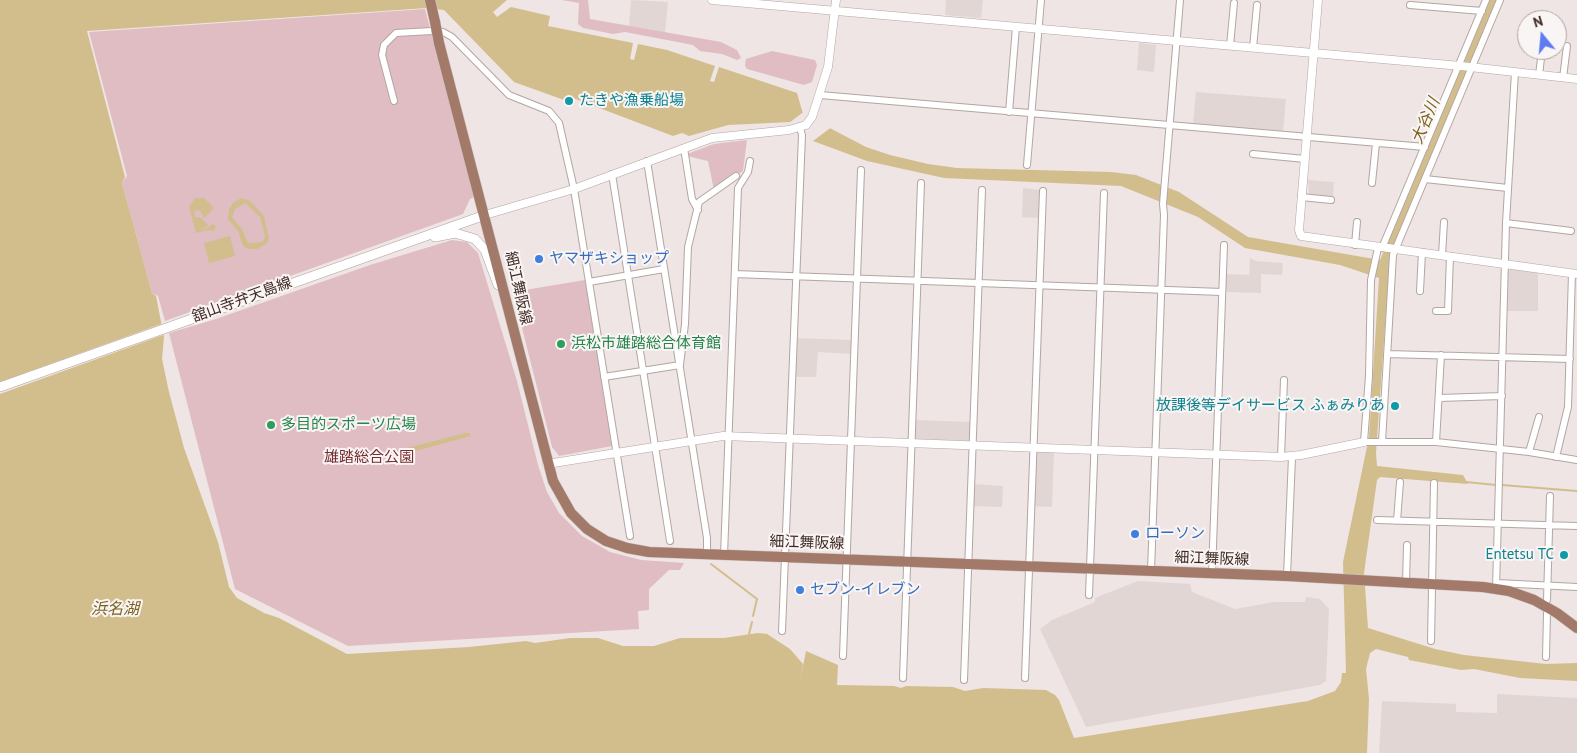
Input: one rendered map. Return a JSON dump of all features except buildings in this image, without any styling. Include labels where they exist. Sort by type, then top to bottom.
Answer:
[{"type":"main road","name":"細江舞阪線","points":[[430,0],[433,22],[485,215],[547,464],[556,488],[567,508],[582,524],[600,537],[634,550],[724,555],[1287,576],[1406,584],[1496,586],[1548,604],[1577,628]]},
{"type":"main road","name":"舘山寺弁天島線","points":[[0,387],[170,325],[485,215]]},
{"type":"main road","points":[[385,249],[450,234],[470,236],[479,242],[485,250],[509,314]]},
{"type":"street","points":[[712,0],[1471,67],[1577,79]]},
{"type":"street","points":[[782,631],[801,131],[812,118],[830,60],[836,0]]},
{"type":"street","points":[[1027,165],[1042,0]]},
{"type":"street","points":[[1151,571],[1164,183],[1180,0]]},
{"type":"street","points":[[1318,0],[1299,230],[1301,236],[1355,245],[1422,252],[1574,273],[1568,407],[1556,457]]},
{"type":"street","points":[[1365,442],[1372,278],[1376,258],[1460,66],[1486,0]]},
{"type":"street","points":[[1380,442],[1393,255],[1500,0]]},
{"type":"street","points":[[1230,46],[1234,4]]},
{"type":"street","points":[[1253,48],[1257,5]]},
{"type":"street","points":[[1410,5],[1482,11]]},
{"type":"street","points":[[394,101],[382,55],[384,45],[396,33],[433,22]]},
{"type":"street","points":[[1009,112],[1016,27]]},
{"type":"street","points":[[443,32],[452,37],[509,95],[549,111],[557,118],[574,189],[630,536]]},
{"type":"street","points":[[1539,75],[1541,60]]},
{"type":"street","points":[[1563,78],[1565,60]]},
{"type":"street","points":[[1515,72],[1506,223],[1496,586],[1577,587]]},
{"type":"street","points":[[820,96],[1425,147]]},
{"type":"street","points":[[485,215],[574,189],[720,136],[789,130],[801,131]]},
{"type":"street","points":[[1372,182],[1376,143]]},
{"type":"street","points":[[684,148],[692,199],[698,210]]},
{"type":"street","points":[[1253,154],[1305,159]]},
{"type":"street","points":[[647,161],[707,538],[706,554]]},
{"type":"street","points":[[724,555],[738,188],[744,179],[750,161]]},
{"type":"street","points":[[843,656],[861,170]]},
{"type":"street","points":[[612,174],[670,541]]},
{"type":"street","points":[[680,365],[685,324],[688,247],[699,202],[736,176]]},
{"type":"street","points":[[1425,179],[1508,188]]},
{"type":"street","points":[[903,678],[921,183]]},
{"type":"street","points":[[964,680],[982,190]]},
{"type":"street","points":[[1025,678],[1043,191]]},
{"type":"street","points":[[1089,595],[1104,193]]},
{"type":"street","points":[[1302,197],[1331,200]]},
{"type":"street","points":[[1355,245],[1357,222]]},
{"type":"street","points":[[1442,255],[1444,222]]},
{"type":"street","points":[[1506,223],[1571,231]]},
{"type":"street","points":[[1212,574],[1224,245]]},
{"type":"street","points":[[1420,290],[1422,252]]},
{"type":"street","points":[[1436,310],[1448,311],[1450,256]]},
{"type":"street","points":[[588,282],[664,269]]},
{"type":"street","points":[[735,274],[1222,292]]},
{"type":"street","points":[[1387,354],[1570,358]]},
{"type":"street","points":[[1436,442],[1441,355]]},
{"type":"street","points":[[604,377],[680,365]]},
{"type":"street","points":[[1281,457],[1284,380]]},
{"type":"street","points":[[1439,398],[1502,396]]},
{"type":"street","points":[[1529,452],[1539,416]]},
{"type":"street","points":[[547,464],[692,440],[729,436],[1281,457],[1292,457],[1365,442],[1436,442],[1529,452],[1577,460]]},
{"type":"street","points":[[1287,576],[1292,457]]},
{"type":"street","points":[[1397,521],[1400,482]]},
{"type":"street","points":[[1431,642],[1434,483]]},
{"type":"street","points":[[1546,656],[1550,496]]},
{"type":"street","points":[[1377,520],[1577,526]]},
{"type":"street","points":[[1406,584],[1407,545]]},
{"type":"shaded area","points":[[631,0],[668,2],[665,33],[629,27]]},
{"type":"shaded area","points":[[946,0],[983,0],[981,18],[945,15]]},
{"type":"shaded area","points":[[1139,43],[1156,45],[1154,72],[1137,70]]},
{"type":"shaded area","points":[[1196,92],[1286,99],[1283,131],[1193,124]]},
{"type":"shaded area","points":[[1308,180],[1334,182],[1333,198],[1309,196]]},
{"type":"shaded area","points":[[1023,188],[1041,190],[1040,218],[1022,217]]},
{"type":"shaded area","points":[[1250,258],[1256,261],[1283,263],[1282,275],[1261,274],[1261,293],[1224,292],[1225,274],[1249,275]]},
{"type":"shaded area","points":[[1511,269],[1538,273],[1538,311],[1507,311],[1508,271]]},
{"type":"shaded area","points":[[795,338],[852,340],[852,354],[818,352],[816,377],[794,377]]},
{"type":"shaded area","points":[[914,420],[971,422],[970,441],[914,439]]},
{"type":"shaded area","points":[[1035,452],[1054,452],[1052,507],[1033,506]]},
{"type":"shaded area","points":[[974,484],[1003,486],[1002,507],[973,506]]},
{"type":"shaded area","points":[[1138,581],[1190,584],[1192,592],[1235,609],[1274,602],[1305,602],[1306,597],[1320,599],[1329,609],[1326,681],[1320,685],[1086,727],[1040,629],[1052,620],[1095,602],[1095,598]]},
{"type":"shaded area","points":[[1497,694],[1577,698],[1577,753],[1379,753],[1382,701],[1456,704],[1456,712],[1497,713]]},
{"type":"green space","points":[[562,0],[588,0],[590,19],[721,42],[737,50],[741,58],[737,60],[722,54],[700,51],[693,45],[625,32],[613,34],[583,28],[578,24],[579,3]]},
{"type":"green space","points":[[425,9],[474,197],[470,199],[463,214],[165,321],[158,296],[152,293],[122,183],[127,176],[89,32]]},
{"type":"green space","points":[[772,51],[815,60],[817,65],[812,82],[804,85],[747,69],[745,66],[746,59]]},
{"type":"green space","points":[[747,140],[743,171],[714,190],[708,161],[687,156],[687,154],[714,144]]},
{"type":"green space","name":"雄踏総合公園","points":[[452,240],[467,242],[478,253],[517,381],[538,465],[547,492],[559,513],[582,536],[610,552],[641,560],[684,563],[680,570],[669,570],[649,589],[649,610],[638,611],[639,629],[348,646],[235,589],[169,333],[216,319],[370,265]]},
{"type":"green space","name":"浜松市雄踏総合体育館","points":[[585,280],[612,446],[559,456],[552,447],[513,292]]},
{"type":"water","name":"浜名湖","points":[[0,0],[507,0],[493,12],[497,17],[511,7],[550,16],[548,26],[633,43],[630,59],[634,60],[638,44],[667,50],[715,66],[710,81],[714,82],[719,67],[797,93],[803,114],[866,147],[890,155],[928,164],[957,168],[1111,172],[1136,175],[1179,192],[1248,237],[1380,260],[1490,0],[1497,0],[1390,255],[1376,453],[1377,466],[1463,475],[1468,484],[1380,477],[1377,480],[1364,573],[1368,628],[1435,649],[1464,655],[1546,664],[1577,663],[1577,681],[1520,678],[1474,669],[1461,670],[1409,660],[1408,657],[1376,649],[1370,653],[1366,669],[1369,699],[1367,753],[0,753]],"holes":[[[427,8],[444,10],[514,82],[564,100],[573,98],[673,136],[682,133],[689,136],[728,125],[791,122],[813,141],[867,161],[944,178],[1121,186],[1198,217],[1245,248],[1340,265],[1379,278],[1369,437],[1343,562],[1346,673],[1342,673],[1341,682],[1335,691],[1308,701],[1074,738],[1059,700],[1055,695],[1046,690],[983,688],[965,691],[953,687],[906,686],[901,688],[894,686],[837,685],[838,665],[806,651],[800,681],[803,664],[790,649],[767,634],[758,633],[724,638],[680,638],[654,646],[623,646],[598,638],[570,638],[535,643],[526,641],[469,647],[347,654],[237,598],[229,587],[218,542],[184,448],[169,392],[162,359],[164,337],[156,296],[152,293],[122,183],[125,177],[87,31]]]},
{"type":"water","points":[[195,198],[204,198],[214,208],[204,218],[200,210],[194,211],[195,217],[200,217],[208,225],[198,230],[208,228],[212,224],[216,226],[214,231],[208,230],[196,233],[189,207]]},
{"type":"water","points":[[241,198],[250,201],[264,216],[269,239],[266,244],[257,249],[248,249],[243,246],[238,231],[228,219],[229,209],[233,203]],"holes":[[[245,203],[260,217],[265,236],[262,242],[248,243],[242,229],[232,217],[235,209]]]},
{"type":"water","points":[[230,236],[235,256],[209,263],[204,243]]},
{"type":"water","points":[[470,433],[471,436],[404,454],[403,449]]},
{"type":"pier","points":[[802,113],[833,126],[813,141],[790,125],[781,126],[776,123],[789,123]]},
{"type":"pier","points":[[164,323],[166,334],[0,394],[0,382]]},
{"type":"waterway","points":[[1466,482],[1496,485]]},
{"type":"waterway","points":[[1502,485],[1577,491]]},
{"type":"waterway","points":[[711,564],[757,599],[753,616]]},
{"type":"waterway","points":[[749,634],[752,622]]},
{"type":"place","name":"たきや漁乗船場","points":[[569,101]]},
{"type":"place","name":"ヤマザキショップ","points":[[539,259]]},
{"type":"place","name":"浜松市雄踏総合体育館","points":[[561,344]]},
{"type":"place","name":"放課後等デイサービス ふぁみりあ","points":[[1395,406]]},
{"type":"place","name":"多目的スポーツ広場","points":[[271,425]]},
{"type":"place","name":"ローソン","points":[[1135,534]]},
{"type":"place","name":"Entetsu TC","points":[[1564,555]]},
{"type":"place","name":"セブン-イレブン","points":[[800,590]]},
{"type":"water label","name":"大谷川","points":[[1426,121]]}]
